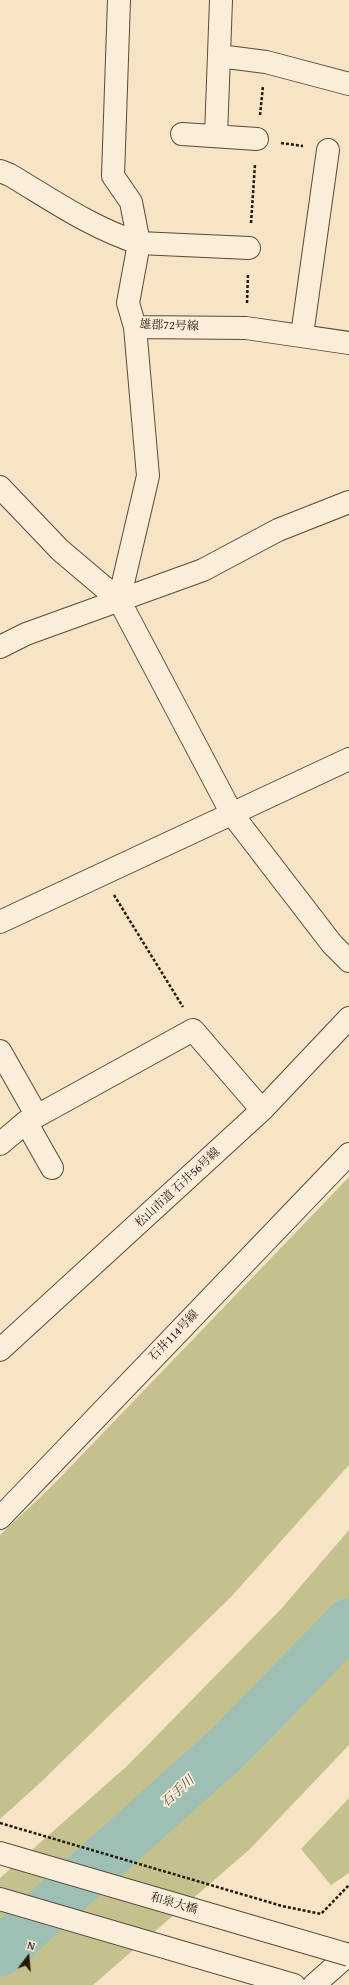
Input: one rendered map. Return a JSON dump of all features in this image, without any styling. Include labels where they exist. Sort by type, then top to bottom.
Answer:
[{"type":"street","points":[[119,0],[113,176],[131,202],[139,243]]},
{"type":"street","points":[[216,136],[221,0]]},
{"type":"street","points":[[219,56],[266,62],[349,84]]},
{"type":"street","points":[[182,134],[257,139]]},
{"type":"street","points":[[302,335],[328,150]]},
{"type":"street","points":[[0,171],[10,175],[86,221],[114,234],[139,243],[249,248]]},
{"type":"street","name":"雄郡72号線","points":[[139,243],[128,302],[135,327],[246,328],[349,343]]},
{"type":"street","points":[[119,600],[148,476],[135,327]]},
{"type":"street","points":[[0,487],[60,550],[119,600],[232,814],[332,944],[349,961]]},
{"type":"street","points":[[0,647],[26,634],[203,570],[278,530],[349,502]]},
{"type":"street","points":[[0,922],[349,759]]},
{"type":"street","name":"松山市道 石井56号線","points":[[0,1350],[262,1110],[349,1018]]},
{"type":"street","points":[[0,1144],[32,1119],[193,1030],[262,1110]]},
{"type":"street","points":[[0,1051],[32,1119],[52,1168]]},
{"type":"street","name":"石井114号線","points":[[0,1518],[349,1154]]},
{"type":"street","name":"和泉大橋","points":[[0,1854],[349,1954]]},
{"type":"street","points":[[0,1899],[294,1985]]},
{"type":"street","points":[[314,1985],[349,1954]]},
{"type":"path","points":[[246,328],[249,248],[257,139],[266,62]]},
{"type":"path","points":[[101,874],[194,1024],[193,1030]]},
{"type":"path","points":[[0,1823],[282,1906],[321,1914],[349,1885]]},
{"type":"shaded area","points":[[349,1177],[349,1465],[231,1597],[40,1783],[0,1819],[0,1535],[51,1487]]},
{"type":"shaded area","points":[[349,1530],[349,1745],[250,1849],[93,1985],[0,1985],[0,1878],[127,1766],[281,1609]]},
{"type":"shaded area","points":[[349,1798],[349,1873],[331,1885],[301,1849]]},
{"type":"waterway","name":"石手川","points":[[0,1952],[228,1747],[349,1623]]}]
